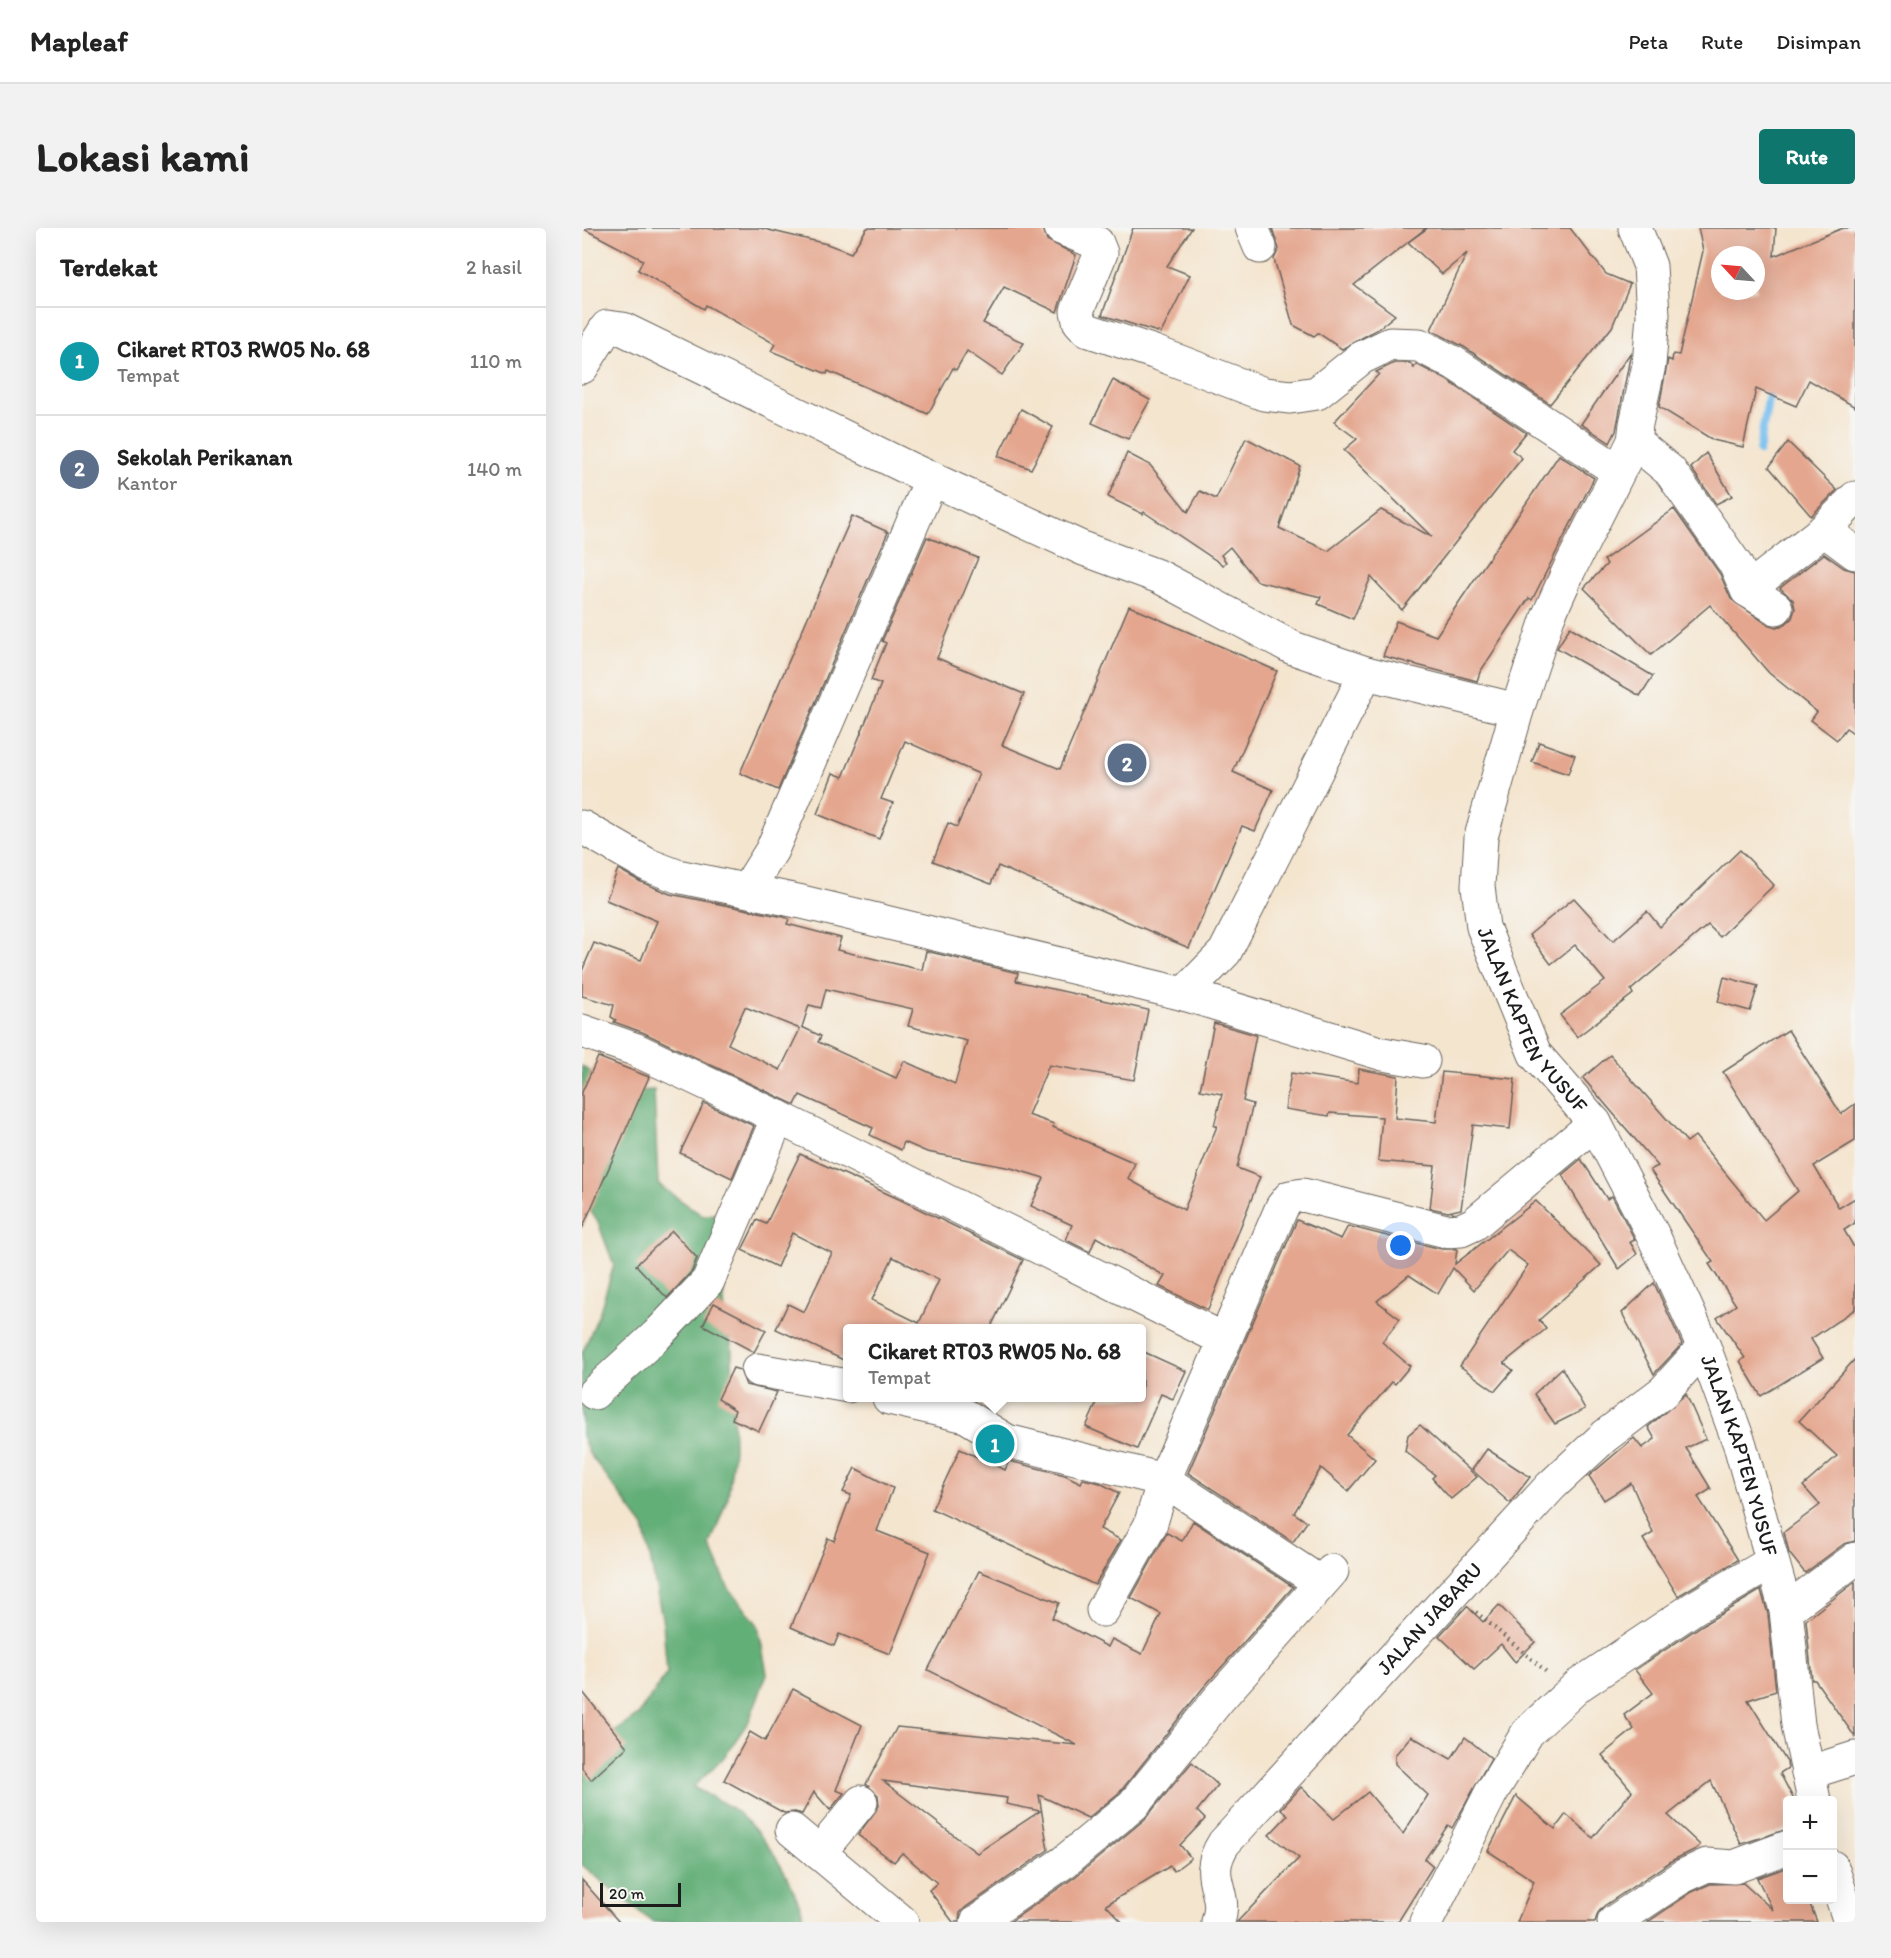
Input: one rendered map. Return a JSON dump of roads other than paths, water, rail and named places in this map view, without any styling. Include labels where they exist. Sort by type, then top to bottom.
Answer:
[{"type":"street","points":[[1062,228],[1097,243],[1101,253],[1077,311],[1080,321],[1087,330],[1154,352],[1264,394],[1290,397],[1317,393],[1361,358],[1389,344],[1419,345],[1454,363],[1618,471]]},
{"type":"street","name":"JALAN KAPTEN YUSUF","points":[[1635,228],[1650,266],[1653,315],[1649,365],[1634,441],[1548,617],[1517,710],[1481,837],[1478,886],[1483,927],[1534,1054],[1595,1123],[1653,1235],[1704,1347],[1740,1445],[1786,1610],[1798,1725],[1811,1787]]},
{"type":"street","points":[[582,367],[607,327],[623,329],[1084,549],[1160,577],[1293,648],[1365,673],[1517,710]]},
{"type":"street","points":[[1634,441],[1670,471],[1737,565],[1747,590],[1776,608]]},
{"type":"street","points":[[747,890],[772,850],[932,478]]},
{"type":"street","points":[[1747,590],[1824,530],[1855,498]]},
{"type":"street","points":[[1824,530],[1855,553]]},
{"type":"street","points":[[1184,994],[1225,952],[1365,673]]},
{"type":"street","points":[[582,827],[648,864],[677,876],[747,890],[1184,994],[1383,1054],[1423,1061]]},
{"type":"street","points":[[1225,952],[1237,1010]]},
{"type":"street","points":[[582,1031],[634,1049],[778,1117],[1225,1340]]},
{"type":"street","points":[[594,1393],[657,1335],[708,1281],[778,1117]]},
{"type":"street","points":[[1103,1610],[1150,1526],[1164,1480],[1282,1207],[1290,1197],[1303,1196],[1446,1231],[1461,1230],[1474,1224],[1595,1123]]},
{"type":"street","name":"JALAN JABARU","points":[[1218,1922],[1222,1905],[1213,1875],[1213,1865],[1224,1844],[1455,1589],[1576,1461],[1663,1392],[1704,1347]]},
{"type":"street","points":[[758,1370],[843,1385]]},
{"type":"street","points":[[906,1402],[966,1416],[1007,1441],[1164,1480],[1327,1577],[1218,1700],[1133,1805],[1064,1862],[977,1922]]},
{"type":"street","points":[[1786,1610],[1855,1559]]},
{"type":"street","points":[[1426,1922],[1491,1793],[1528,1732],[1572,1692],[1695,1608],[1772,1563]]},
{"type":"street","points":[[1811,1787],[1855,1758]]},
{"type":"street","points":[[819,1853],[861,1802]]},
{"type":"street","points":[[792,1830],[902,1922]]},
{"type":"street","points":[[1614,1922],[1683,1876],[1707,1865],[1734,1867],[1783,1849]]},
{"type":"street","points":[[1837,1880],[1850,1922]]},
{"type":"waterway","points":[[1759,451],[1771,383]]},
{"type":"place","name":"Sekolah Perikanan","points":[[1127,763]]},
{"type":"place","name":"Cikaret RT03 RW05 No. 68","points":[[995,1444]]}]
